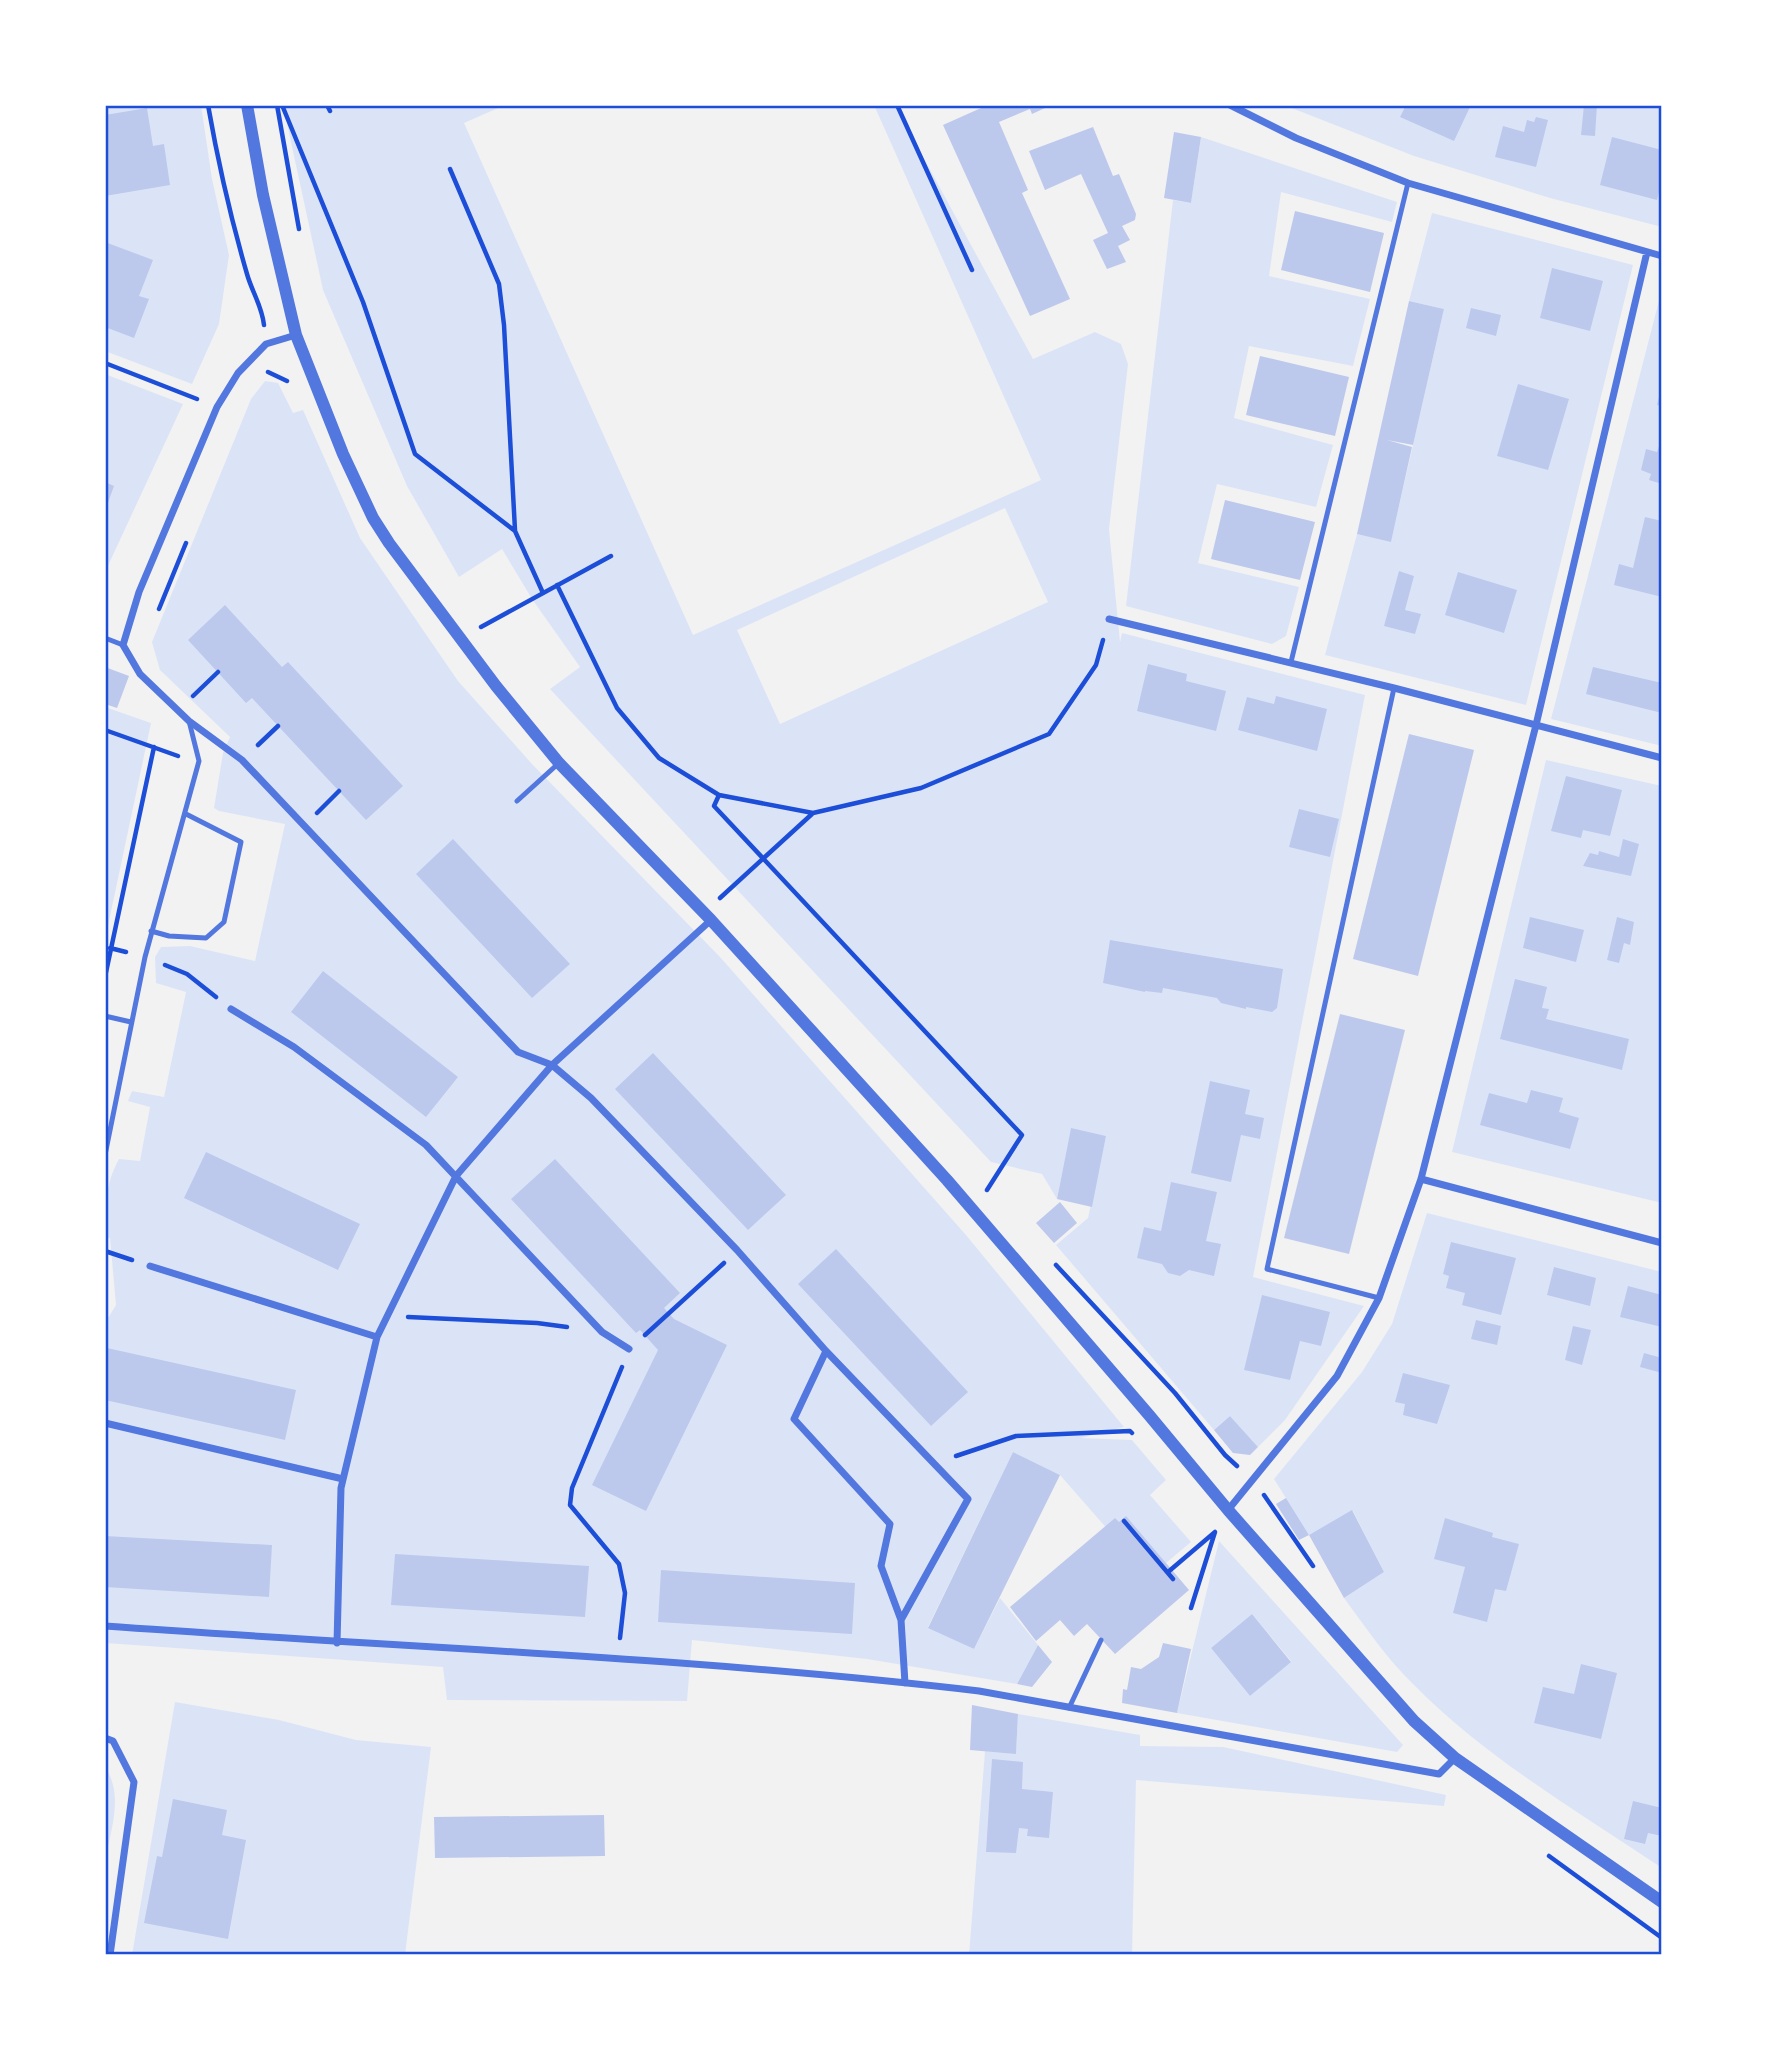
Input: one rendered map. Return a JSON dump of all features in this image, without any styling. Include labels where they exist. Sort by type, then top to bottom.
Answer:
[{"type":"street","points":[[247,105],[262,195],[296,335],[343,454],[379,526],[406,569],[559,763],[711,920],[947,1180],[1378,1683],[1414,1721],[1455,1758],[1662,1902]]},
{"type":"street","points":[[1230,105],[1296,138],[1408,183],[1662,256]]},
{"type":"street","points":[[1228,1510],[1337,1376],[1379,1298],[1421,1179],[1536,725],[1647,252]]},
{"type":"street","points":[[296,335],[266,344],[238,373],[217,407],[139,592],[123,645],[140,674],[189,721],[242,760],[518,1052],[552,1065],[610,1117],[737,1250],[826,1351],[968,1499],[901,1620]]},
{"type":"street","points":[[1109,619],[1291,662],[1662,758]]},
{"type":"street","points":[[337,1643],[341,1488],[377,1337],[456,1176],[552,1065],[711,920]]},
{"type":"street","points":[[231,1009],[294,1047],[426,1144],[602,1332],[629,1349]]},
{"type":"street","points":[[1421,1179],[1662,1243]]},
{"type":"street","points":[[150,1266],[377,1337]]},
{"type":"street","points":[[826,1351],[794,1419],[891,1524],[881,1566],[901,1620],[905,1683]]},
{"type":"street","points":[[105,1423],[343,1479]]},
{"type":"street","points":[[105,1626],[618,1659],[905,1683],[979,1691],[1439,1774],[1455,1758]]},
{"type":"street","points":[[105,1738],[113,1741],[134,1782],[110,1955]]},
{"type":"lane","points":[[1291,662],[1408,183]]},
{"type":"lane","points":[[105,638],[123,645]]},
{"type":"lane","points":[[1379,1298],[1267,1269],[1394,688]]},
{"type":"lane","points":[[105,1155],[151,931],[200,761],[189,721]]},
{"type":"lane","points":[[517,801],[559,763]]},
{"type":"lane","points":[[151,931],[169,936],[206,938],[224,922],[241,842],[186,814]]},
{"type":"lane","points":[[105,1016],[131,1022]]},
{"type":"lane","points":[[1069,1708],[1101,1640]]},
{"type":"path","points":[[208,105],[217,156],[247,278],[263,311],[266,344]]},
{"type":"path","points":[[280,105],[300,235]]},
{"type":"path","points":[[280,105],[363,302],[415,454],[515,531]]},
{"type":"path","points":[[327,105],[330,111]]},
{"type":"path","points":[[897,105],[972,270]]},
{"type":"path","points":[[450,169],[499,284],[504,325],[515,531],[543,593]]},
{"type":"path","points":[[105,363],[217,407]]},
{"type":"path","points":[[262,379],[268,371],[290,383]]},
{"type":"path","points":[[159,609],[190,533]]},
{"type":"path","points":[[474,631],[611,556]]},
{"type":"path","points":[[557,585],[617,708],[659,758],[719,795],[813,813],[921,788],[1049,734],[1096,665],[1109,619]]},
{"type":"path","points":[[189,721],[198,713],[188,702],[218,672]]},
{"type":"path","points":[[242,760],[278,726]]},
{"type":"path","points":[[105,730],[170,754],[200,761]]},
{"type":"path","points":[[105,977],[154,747]]},
{"type":"path","points":[[719,795],[714,806],[1022,1136],[986,1190],[992,1196]]},
{"type":"path","points":[[720,898],[813,813]]},
{"type":"path","points":[[710,888],[727,905]]},
{"type":"path","points":[[110,948],[145,957],[187,974],[231,1009]]},
{"type":"path","points":[[105,1251],[150,1266]]},
{"type":"path","points":[[1053,1262],[1175,1393],[1225,1455],[1253,1479],[1320,1576]]},
{"type":"path","points":[[708,1276],[721,1266]]},
{"type":"path","points":[[387,1317],[537,1323],[602,1332]]},
{"type":"path","points":[[934,1463],[1016,1436],[1130,1431],[1139,1441]]},
{"type":"path","points":[[592,1442],[572,1488],[570,1505],[619,1564],[625,1593],[621,1631]]},
{"type":"path","points":[[1124,1521],[1173,1579]]},
{"type":"path","points":[[1206,1522],[1224,1542]]},
{"type":"path","points":[[1168,1573],[1215,1532]]},
{"type":"path","points":[[1191,1608],[1215,1532]]},
{"type":"path","points":[[1547,1854],[1662,1938]]},
{"type":"shaded area","points":[[105,105],[201,105],[212,179],[229,255],[219,324],[192,384],[105,351]]},
{"type":"shaded area","points":[[283,105],[505,105],[464,123],[693,635],[1041,480],[874,105],[895,105],[1033,359],[1095,332],[1121,344],[1128,364],[1109,529],[1120,642],[1122,633],[1365,695],[1253,1277],[1364,1306],[1285,1420],[1258,1447],[1230,1416],[1214,1430],[1056,1245],[1088,1218],[1106,1136],[1071,1129],[1057,1199],[1042,1174],[991,1162],[550,689],[580,667],[532,599],[502,549],[459,577],[407,486],[323,290]],"holes":[[[1005,508],[1048,602],[780,724],[737,630]]]},
{"type":"shaded area","points":[[1284,105],[1662,105],[1662,227],[1550,198],[1414,156]]},
{"type":"shaded area","points":[[1201,137],[1397,202],[1392,222],[1281,192],[1269,276],[1370,299],[1353,366],[1249,346],[1234,418],[1333,445],[1316,507],[1217,484],[1198,563],[1299,587],[1286,636],[1272,644],[1126,606],[1173,200],[1191,203]]},
{"type":"shaded area","points":[[1432,213],[1633,265],[1526,705],[1325,655],[1357,534],[1391,541],[1444,309],[1409,301]]},
{"type":"shaded area","points":[[1662,289],[1662,746],[1551,719]]},
{"type":"shaded area","points":[[105,374],[183,404],[106,570],[105,569]]},
{"type":"shaded area","points":[[265,381],[278,383],[293,413],[303,410],[360,538],[458,681],[532,764],[720,957],[966,1235],[1124,1427],[1081,1438],[1132,1440],[1166,1480],[1150,1495],[1191,1542],[1166,1563],[1126,1517],[1109,1531],[1060,1475],[1013,1452],[928,1627],[974,1649],[1000,1598],[1038,1645],[1017,1684],[867,1659],[692,1640],[687,1701],[447,1700],[443,1667],[105,1643],[105,1323],[116,1305],[110,1238],[105,1237],[107,1197],[119,1159],[140,1161],[150,1107],[128,1101],[132,1091],[164,1097],[186,992],[156,983],[155,957],[161,947],[190,946],[255,961],[285,824],[214,808],[223,753],[230,737],[160,670],[152,642],[251,399]]},
{"type":"shaded area","points":[[105,707],[151,723],[105,940]]},
{"type":"shaded area","points":[[1546,760],[1662,786],[1662,1203],[1452,1152]]},
{"type":"shaded area","points":[[1427,1213],[1662,1272],[1662,1868],[1502,1760],[1442,1711],[1404,1675],[1344,1598],[1384,1572],[1353,1511],[1309,1535],[1274,1479],[1362,1372],[1392,1324]]},
{"type":"shaded area","points":[[1219,1541],[1403,1745],[1397,1752],[1177,1713]],"holes":[[[1252,1614],[1291,1661],[1250,1696],[1211,1648]]]},
{"type":"shaded area","points":[[175,1702],[279,1720],[356,1740],[431,1747],[405,1955],[132,1955]]},
{"type":"shaded area","points":[[1018,1714],[1140,1735],[1140,1746],[1223,1747],[1446,1795],[1444,1806],[1136,1780],[1132,1955],[969,1955],[985,1751],[1016,1753]]},
{"type":"shaded area","points":[[105,1767],[111,1778],[115,1800],[105,1861]]},
{"type":"building","points":[[980,105],[1043,105],[1045,108],[1032,114],[1030,109],[999,122],[1028,190],[1022,193],[1070,299],[1030,316],[943,125],[981,108]]},
{"type":"building","points":[[1406,105],[1470,107],[1454,141],[1400,117]]},
{"type":"building","points":[[1584,105],[1597,105],[1595,136],[1581,135]]},
{"type":"building","points":[[147,108],[153,146],[164,144],[170,185],[105,196],[105,115]]},
{"type":"building","points":[[1536,117],[1548,120],[1536,167],[1495,157],[1503,126],[1524,132],[1527,120],[1534,122]]},
{"type":"building","points":[[1093,127],[1113,176],[1119,174],[1136,214],[1135,220],[1122,226],[1130,240],[1118,246],[1126,262],[1107,269],[1093,240],[1108,233],[1081,174],[1045,190],[1029,151]]},
{"type":"building","points":[[1174,132],[1201,137],[1191,203],[1164,198]]},
{"type":"building","points":[[1612,137],[1662,150],[1662,180],[1657,200],[1600,185]]},
{"type":"building","points":[[1295,211],[1384,233],[1370,292],[1281,270]]},
{"type":"building","points":[[105,242],[153,260],[139,296],[149,299],[134,338],[105,327]]},
{"type":"building","points":[[1552,268],[1603,281],[1590,331],[1540,318]]},
{"type":"building","points":[[1409,301],[1444,309],[1413,445],[1387,440],[1412,447],[1391,542],[1357,534]]},
{"type":"building","points":[[1471,308],[1501,315],[1496,336],[1466,328]]},
{"type":"building","points":[[1260,356],[1349,377],[1335,436],[1246,415]]},
{"type":"building","points":[[1518,384],[1569,399],[1548,470],[1497,456]]},
{"type":"building","points":[[1662,388],[1662,406],[1657,405]]},
{"type":"building","points":[[1661,440],[1662,484],[1649,480],[1651,474],[1641,470],[1646,449],[1657,452]]},
{"type":"building","points":[[105,482],[114,486],[105,511]]},
{"type":"building","points":[[1225,500],[1315,522],[1300,580],[1211,559]]},
{"type":"building","points":[[1645,517],[1662,521],[1662,597],[1614,585],[1619,564],[1633,568]]},
{"type":"building","points":[[1399,571],[1414,576],[1405,610],[1421,614],[1415,634],[1384,626]]},
{"type":"building","points":[[1458,572],[1517,590],[1504,633],[1445,615]]},
{"type":"building","points":[[225,605],[282,667],[288,662],[403,786],[366,820],[252,698],[246,703],[188,640]]},
{"type":"building","points":[[1148,664],[1187,674],[1186,681],[1226,691],[1216,731],[1137,711]]},
{"type":"building","points":[[105,667],[129,676],[117,708],[105,704]]},
{"type":"building","points":[[1593,667],[1662,683],[1662,713],[1586,694]]},
{"type":"building","points":[[1276,696],[1327,709],[1317,751],[1238,730],[1247,697],[1274,704]]},
{"type":"building","points":[[1409,734],[1474,750],[1418,976],[1353,959]]},
{"type":"building","points":[[1566,776],[1622,790],[1610,836],[1583,830],[1581,838],[1551,831]]},
{"type":"building","points":[[1299,809],[1339,819],[1330,857],[1289,847]]},
{"type":"building","points":[[453,839],[570,964],[532,998],[416,874]]},
{"type":"building","points":[[1623,839],[1639,844],[1631,876],[1583,866],[1590,853],[1598,855],[1599,851],[1619,857]]},
{"type":"building","points":[[1530,917],[1584,930],[1576,962],[1523,948]]},
{"type":"building","points":[[1617,917],[1634,922],[1630,945],[1624,943],[1619,963],[1607,960]]},
{"type":"building","points":[[1110,940],[1283,969],[1277,1008],[1272,1012],[1246,1009],[1221,1003],[1217,998],[1163,988],[1162,993],[1145,992],[1103,983]]},
{"type":"building","points":[[323,971],[458,1077],[426,1117],[291,1012]]},
{"type":"building","points":[[1515,979],[1547,987],[1542,1008],[1549,1009],[1546,1019],[1629,1039],[1622,1070],[1500,1039]]},
{"type":"building","points":[[1340,1014],[1405,1030],[1349,1254],[1284,1238]]},
{"type":"building","points":[[653,1053],[786,1195],[748,1230],[615,1089]]},
{"type":"building","points":[[1210,1081],[1250,1090],[1245,1114],[1264,1118],[1260,1139],[1241,1135],[1231,1182],[1191,1173]]},
{"type":"building","points":[[1531,1090],[1563,1098],[1559,1112],[1579,1118],[1570,1149],[1480,1125],[1489,1093],[1527,1103]]},
{"type":"building","points":[[1071,1128],[1106,1136],[1092,1207],[1057,1199]]},
{"type":"building","points":[[206,1152],[360,1224],[338,1270],[184,1198]]},
{"type":"building","points":[[555,1159],[680,1293],[664,1308],[674,1319],[727,1345],[646,1511],[592,1485],[658,1350],[640,1330],[636,1333],[511,1199]]},
{"type":"building","points":[[1171,1182],[1217,1192],[1206,1241],[1221,1244],[1214,1276],[1189,1270],[1180,1276],[1168,1273],[1162,1264],[1137,1258],[1144,1227],[1161,1231]]},
{"type":"building","points":[[1060,1202],[1077,1223],[1054,1243],[1036,1223]]},
{"type":"building","points":[[1451,1242],[1516,1258],[1501,1315],[1462,1305],[1465,1293],[1446,1288],[1449,1276],[1443,1274]]},
{"type":"building","points":[[836,1249],[968,1392],[931,1426],[798,1284]]},
{"type":"building","points":[[1554,1267],[1596,1278],[1590,1306],[1547,1295]]},
{"type":"building","points":[[1628,1286],[1662,1295],[1662,1327],[1620,1317]]},
{"type":"building","points":[[1262,1295],[1330,1312],[1321,1346],[1300,1341],[1290,1380],[1244,1370]]},
{"type":"building","points":[[1476,1320],[1501,1326],[1497,1345],[1471,1339]]},
{"type":"building","points":[[1573,1326],[1591,1330],[1582,1365],[1565,1360]]},
{"type":"building","points":[[107,1348],[296,1390],[285,1440],[105,1400]]},
{"type":"building","points":[[1644,1353],[1662,1358],[1662,1373],[1640,1367]]},
{"type":"building","points":[[1403,1373],[1450,1385],[1437,1424],[1403,1415],[1405,1404],[1395,1402]]},
{"type":"building","points":[[1230,1416],[1258,1447],[1250,1455],[1233,1453],[1214,1430]]},
{"type":"building","points":[[1013,1452],[1060,1475],[974,1649],[928,1628]]},
{"type":"building","points":[[1286,1498],[1309,1535],[1299,1540],[1276,1504]]},
{"type":"building","points":[[1352,1510],[1384,1572],[1344,1598],[1309,1535]]},
{"type":"building","points":[[1126,1516],[1189,1590],[1115,1654],[1087,1624],[1074,1636],[1060,1620],[1036,1641],[1010,1607],[1115,1518],[1119,1522]]},
{"type":"building","points":[[1445,1518],[1493,1533],[1492,1537],[1519,1544],[1506,1591],[1495,1589],[1487,1622],[1453,1613],[1465,1567],[1434,1559]]},
{"type":"building","points":[[105,1536],[272,1545],[269,1597],[105,1587]]},
{"type":"building","points":[[395,1554],[589,1566],[585,1617],[391,1605]]},
{"type":"building","points":[[661,1570],[855,1583],[852,1634],[658,1622]]},
{"type":"building","points":[[1252,1614],[1291,1662],[1250,1696],[1211,1648]]},
{"type":"building","points":[[1163,1643],[1191,1649],[1177,1713],[1122,1703],[1123,1689],[1127,1690],[1131,1667],[1141,1669],[1159,1657]]},
{"type":"building","points":[[1038,1645],[1052,1662],[1032,1687],[1017,1684]]},
{"type":"building","points":[[1581,1664],[1617,1673],[1601,1739],[1534,1723],[1543,1687],[1574,1694]]},
{"type":"building","points":[[972,1705],[1018,1714],[1016,1754],[970,1750]]},
{"type":"building","points":[[992,1759],[1023,1762],[1022,1789],[1053,1792],[1049,1838],[1027,1836],[1028,1829],[1019,1828],[1016,1853],[986,1852]]},
{"type":"building","points":[[173,1799],[227,1810],[222,1835],[246,1840],[228,1939],[144,1923],[157,1856],[162,1857]]},
{"type":"building","points":[[1633,1801],[1662,1808],[1662,1836],[1648,1833],[1645,1844],[1624,1839]]},
{"type":"building","points":[[604,1815],[605,1856],[435,1858],[434,1817]]}]
